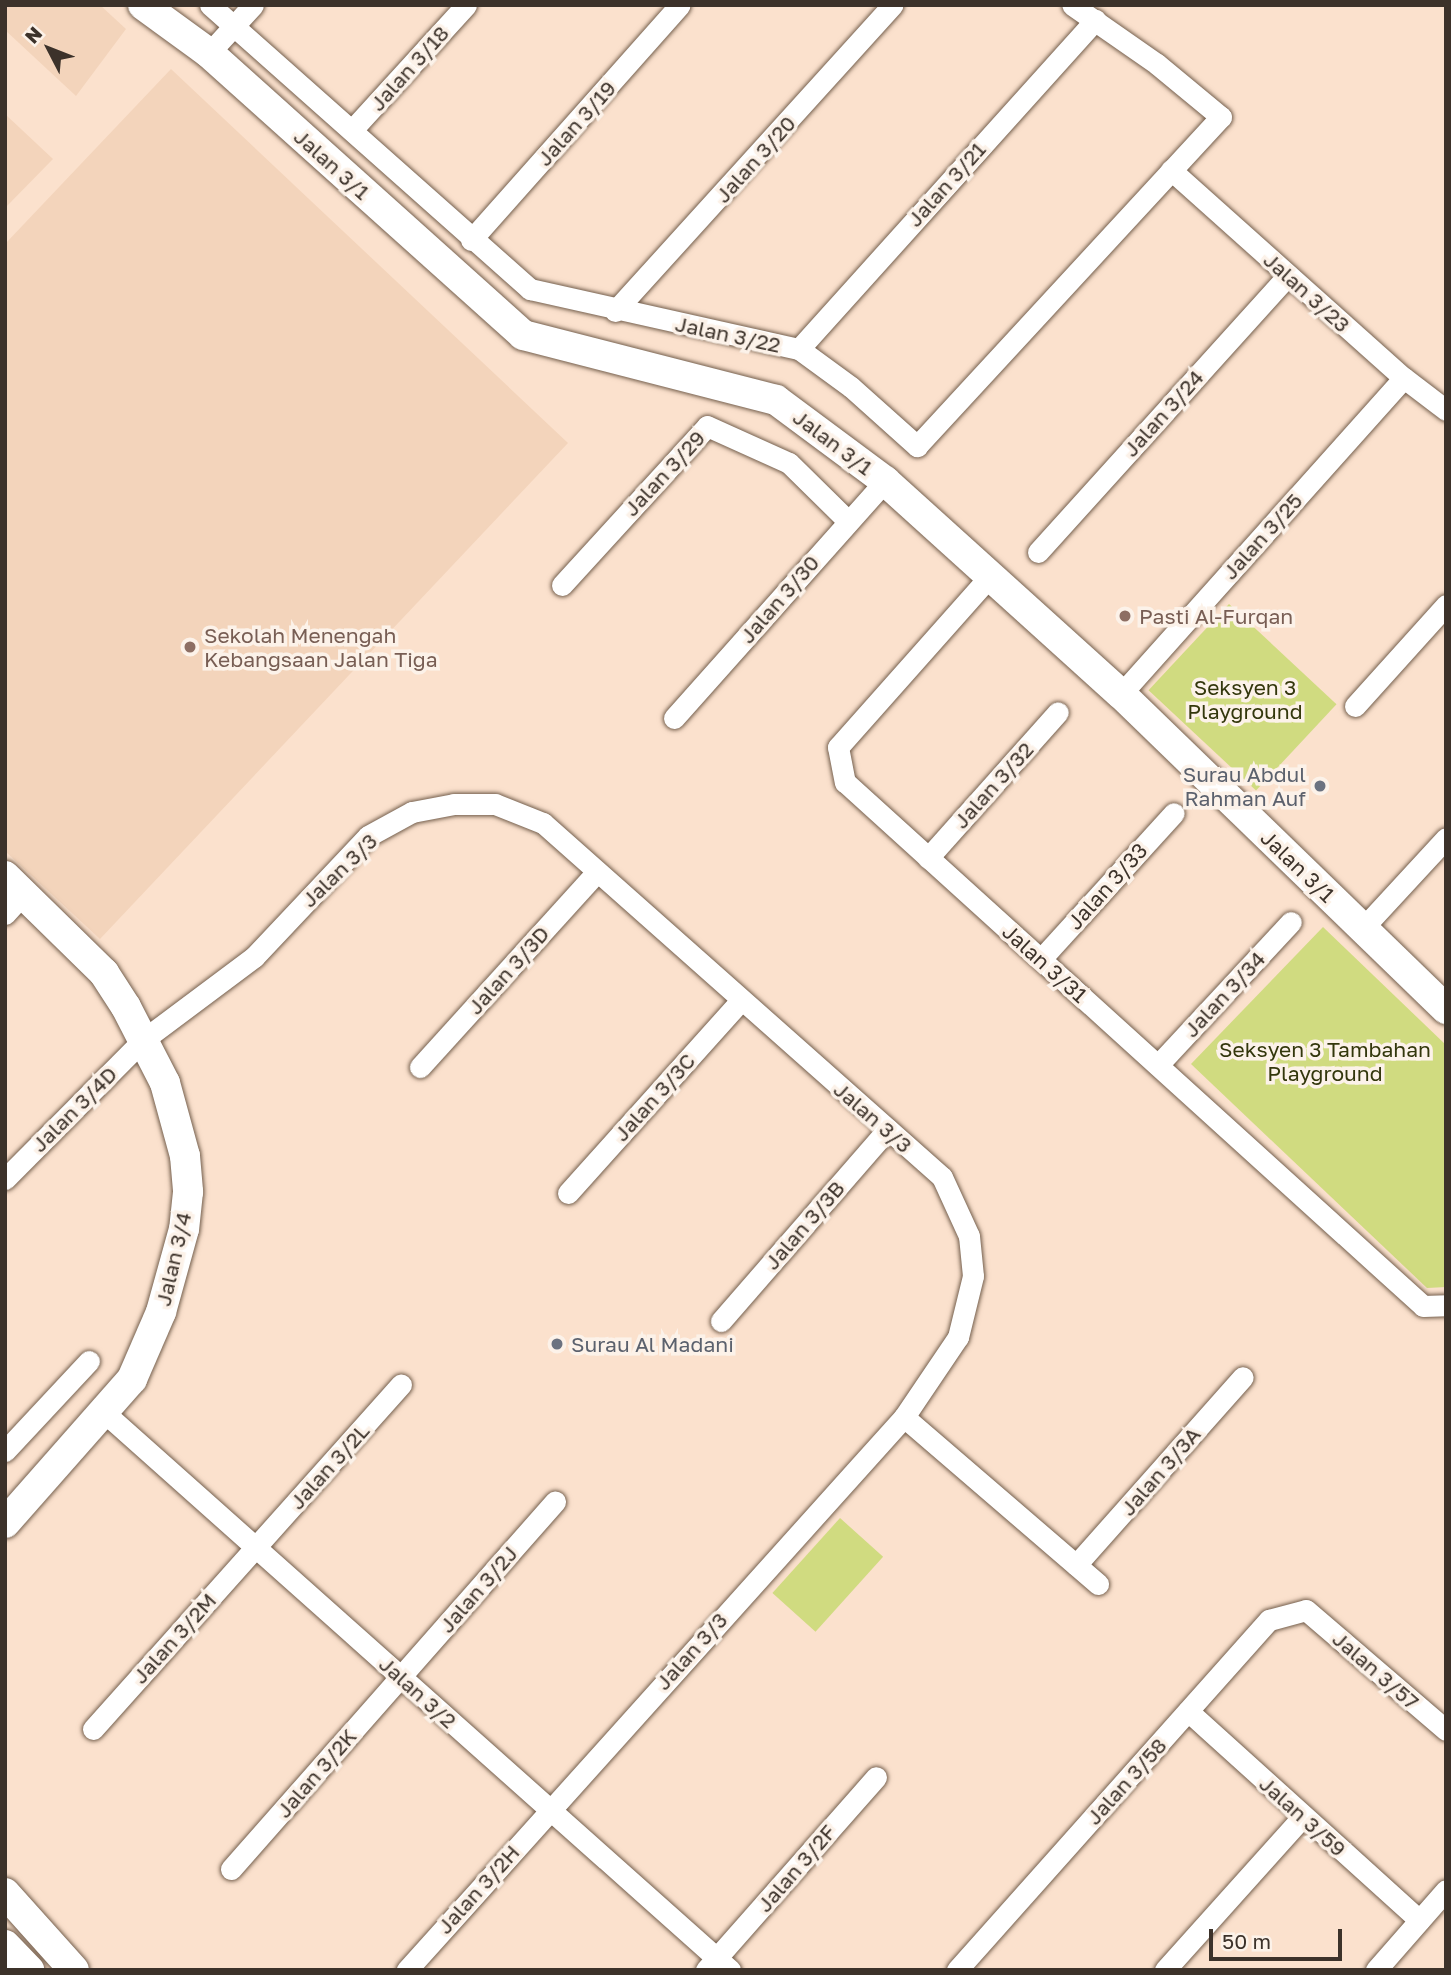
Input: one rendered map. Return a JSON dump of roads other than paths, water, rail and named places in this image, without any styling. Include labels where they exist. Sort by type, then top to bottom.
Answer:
[{"type":"street","name":"Jalan 3/1","points":[[143,5],[209,53],[523,335],[776,400],[885,481],[1121,694],[1446,1009]]},
{"type":"street","name":"Jalan 3/22","points":[[210,5],[236,25],[471,240],[530,289],[615,311],[799,349],[851,387],[917,446],[1221,117],[1096,20]]},
{"type":"street","points":[[209,53],[253,5]]},
{"type":"street","name":"Jalan 3/18","points":[[352,130],[466,5]]},
{"type":"street","name":"Jalan 3/19","points":[[471,240],[680,5]]},
{"type":"street","name":"Jalan 3/20","points":[[615,311],[892,5]]},
{"type":"street","points":[[1072,5],[1096,20]]},
{"type":"street","name":"Jalan 3/21","points":[[799,349],[1096,20]]},
{"type":"street","name":"Jalan 3/23","points":[[1171,170],[1404,378],[1446,410]]},
{"type":"street","name":"Jalan 3/24","points":[[1038,552],[1288,275]]},
{"type":"street","name":"Jalan 3/25","points":[[1121,694],[1404,378]]},
{"type":"street","name":"Jalan 3/29","points":[[562,585],[707,426],[789,463],[848,522]]},
{"type":"street","name":"Jalan 3/30","points":[[674,718],[885,481]]},
{"type":"street","name":"Jalan 3/31","points":[[990,576],[838,747],[845,782],[1423,1306],[1446,1305]]},
{"type":"street","points":[[1355,706],[1446,606]]},
{"type":"street","name":"Jalan 3/32","points":[[928,858],[1058,712]]},
{"type":"street","name":"Jalan 3/3","points":[[144,1040],[254,957],[368,836],[412,812],[454,804],[495,804],[543,823],[740,1001],[942,1177],[969,1236],[972,1276],[958,1337],[904,1417],[550,1809]]},
{"type":"street","name":"Jalan 3/33","points":[[1041,959],[1174,813]]},
{"type":"street","points":[[1363,928],[1446,838]]},
{"type":"street","name":"Jalan 3/3D","points":[[420,1068],[596,873]]},
{"type":"street","name":"Jalan 3/4","points":[[5,1522],[106,1414],[148,1349],[184,1229],[187,1204],[185,1156],[177,1122],[165,1083],[144,1040],[104,973],[11,894]]},
{"type":"street","name":"Jalan 3/34","points":[[1158,1065],[1291,922]]},
{"type":"street","name":"Jalan 3/3C","points":[[568,1193],[740,1001]]},
{"type":"street","name":"Jalan 3/4D","points":[[5,1179],[144,1040]]},
{"type":"street","name":"Jalan 3/3B","points":[[720,1321],[888,1129]]},
{"type":"street","points":[[5,1451],[89,1361]]},
{"type":"street","name":"Jalan 3/3A","points":[[1076,1565],[1243,1377]]},
{"type":"street","name":"Jalan 3/2L","points":[[256,1547],[401,1384]]},
{"type":"street","name":"Jalan 3/2","points":[[106,1414],[550,1809],[718,1966]]},
{"type":"street","points":[[904,1417],[1098,1584]]},
{"type":"street","name":"Jalan 3/2J","points":[[401,1676],[555,1501]]},
{"type":"street","name":"Jalan 3/2M","points":[[93,1730],[256,1547]]},
{"type":"street","name":"Jalan 3/58","points":[[957,1970],[1269,1620],[1306,1610]]},
{"type":"street","name":"Jalan 3/57","points":[[1306,1610],[1446,1730]]},
{"type":"street","name":"Jalan 3/2K","points":[[231,1870],[401,1676]]},
{"type":"street","name":"Jalan 3/59","points":[[1188,1712],[1419,1920]]},
{"type":"street","name":"Jalan 3/2F","points":[[718,1966],[876,1777]]},
{"type":"street","name":"Jalan 3/2H","points":[[407,1970],[550,1809]]},
{"type":"street","points":[[1165,1970],[1303,1816]]},
{"type":"street","points":[[1376,1970],[1446,1890]]},
{"type":"street","points":[[5,1893],[74,1970]]},
{"type":"street","points":[[5,1945],[29,1970]]},
{"type":"place","name":"Pasti Al-Furqan","points":[[1125,616]]},
{"type":"place","name":"Sekolah Menengah Kebangsaan Jalan Tiga","points":[[190,647]]},
{"type":"place","name":"Surau Abdul Rahman Auf","points":[[1320,786]]},
{"type":"place","name":"Surau Al Madani","points":[[557,1344]]},
{"type":"park label","name":"Seksyen 3 Playground","points":[[1245,699]]},
{"type":"park label","name":"Seksyen 3 Tambahan Playground","points":[[1325,1061]]}]
